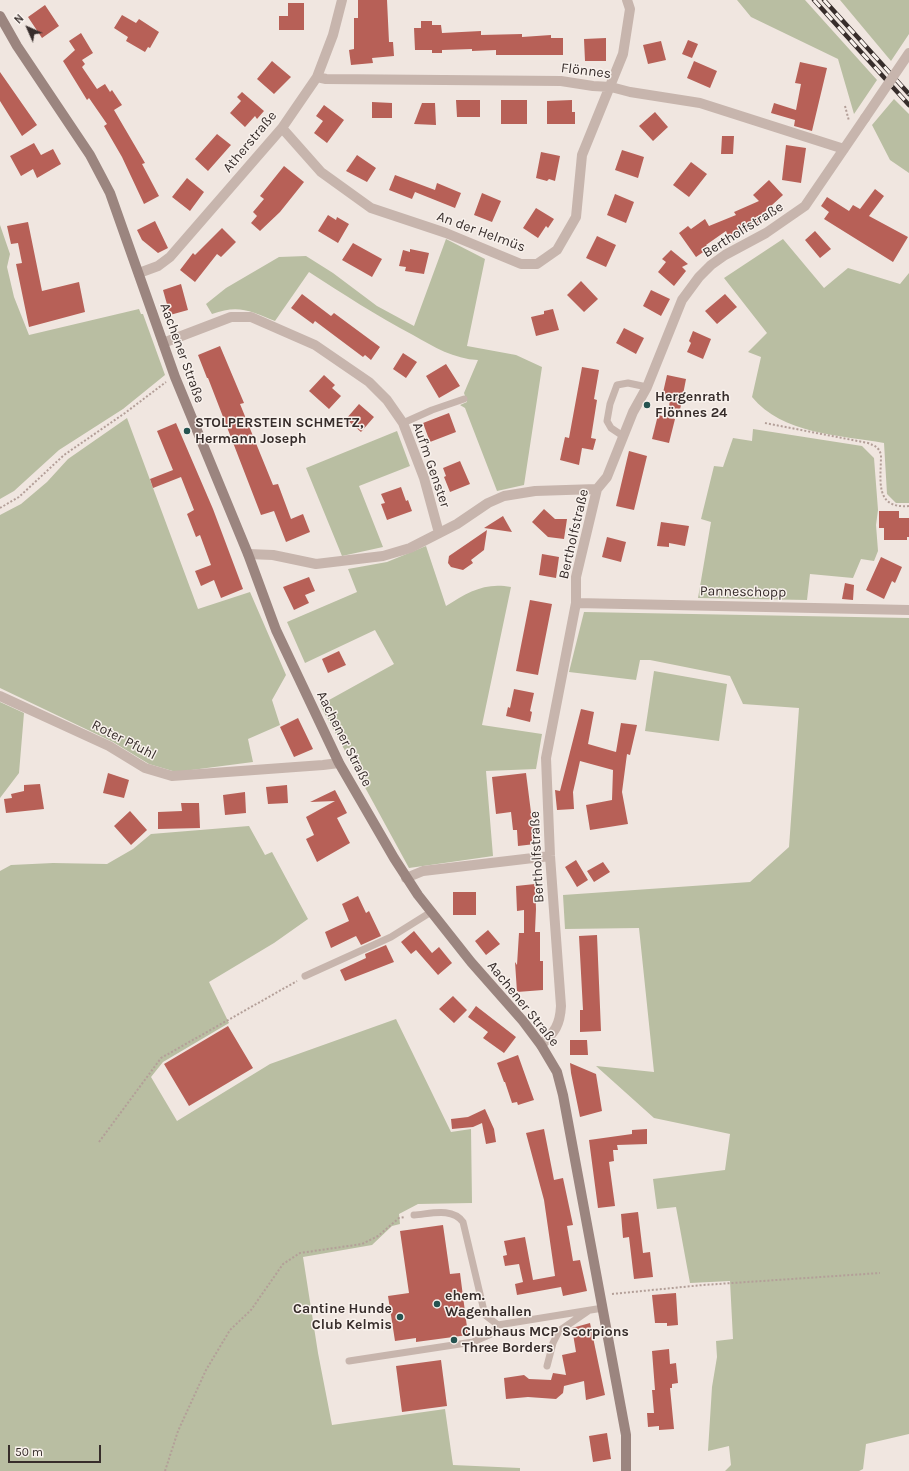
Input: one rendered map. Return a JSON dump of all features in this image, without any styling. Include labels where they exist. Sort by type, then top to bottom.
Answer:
[{"type":"street","name":"Atherstraße","points":[[140,273],[158,266],[170,257],[282,128],[317,77],[333,35],[342,0]]},
{"type":"street","name":"An der Helmüs","points":[[282,128],[321,172],[371,208],[446,234],[521,264],[537,264],[557,250],[576,217],[582,155],[611,87],[623,54],[630,9],[627,0]]},
{"type":"street","name":"Aachener Straße","points":[[0,16],[17,46],[90,155],[110,193],[140,273],[175,377],[248,554],[276,630],[339,763],[406,878],[431,912],[541,1045],[557,1072],[563,1095],[626,1436],[626,1471]]},
{"type":"street","name":"Bertholfstraße","points":[[541,1045],[556,1030],[560,1019],[550,856],[547,748],[576,603],[576,578],[596,489],[607,477],[633,412],[647,386],[678,309],[700,277],[725,255],[766,233],[798,212],[815,193],[909,53]]},
{"type":"street","name":"Flönnes","points":[[317,77],[326,79],[403,81],[561,81],[611,87],[630,92],[700,103],[844,149]]},
{"type":"street","name":"Auf'm Genster","points":[[163,343],[231,317],[251,317],[315,345],[369,382],[387,400],[403,423],[424,478],[439,533]]},
{"type":"street","name":"Auf'm Genster","points":[[248,554],[273,554],[300,562],[331,564],[383,556],[410,548],[457,524],[488,503],[504,496],[535,491],[596,489]]},
{"type":"street","name":"Panneschopp","points":[[576,603],[909,610]]},
{"type":"street","name":"Roter Pfuhl","points":[[0,696],[109,746],[145,768],[172,776],[339,763]]},
{"type":"street","points":[[406,878],[423,871],[550,856]]},
{"type":"lane","points":[[623,436],[611,428],[607,421],[610,404],[617,385],[628,383],[647,386]]},
{"type":"lane","points":[[403,423],[464,398]]},
{"type":"lane","points":[[305,976],[391,937],[431,912]]},
{"type":"lane","points":[[414,1215],[450,1213],[458,1216],[463,1222],[485,1314],[498,1325]]},
{"type":"lane","points":[[349,1361],[473,1342],[491,1334],[498,1325],[603,1308]]},
{"type":"lane","points":[[547,1366],[553,1343],[559,1331],[590,1310]]},
{"type":"path","points":[[0,508],[19,497],[64,455],[125,413],[158,388]]},
{"type":"path","points":[[765,423],[868,443],[876,446],[880,449],[881,455],[882,493],[887,502],[893,506],[909,506]]},
{"type":"path","points":[[99,1142],[161,1058],[305,976]]},
{"type":"path","points":[[165,1471],[178,1431],[206,1370],[230,1330],[251,1310],[283,1264],[300,1253],[362,1244],[378,1236],[399,1218],[414,1215]]},
{"type":"path","points":[[600,1295],[703,1285],[880,1273]]},
{"type":"green space","points":[[737,0],[805,0],[877,80],[854,114],[838,59],[751,17]]},
{"type":"green space","points":[[840,0],[909,0],[909,34],[891,61]]},
{"type":"green space","points":[[894,99],[909,114],[909,173],[890,160],[872,125]]},
{"type":"green space","points":[[0,225],[10,254],[7,267],[14,297],[29,335],[139,309],[141,314],[143,314],[165,375],[123,409],[59,450],[14,491],[0,499]]},
{"type":"green space","points":[[446,239],[485,259],[467,346],[516,355],[542,367],[524,485],[497,491],[465,408],[460,405],[467,402],[464,393],[478,360],[452,355],[436,348],[373,313],[309,272],[275,321],[259,314],[237,309],[229,309],[212,314],[206,304],[226,288],[279,257],[306,256],[333,273],[377,306],[414,326]]},
{"type":"green space","points":[[783,239],[824,288],[848,268],[900,284],[909,273],[909,503],[896,503],[887,494],[884,443],[831,435],[795,426],[779,419],[764,409],[752,397],[761,357],[748,352],[767,333],[724,278]]},
{"type":"green space","points":[[127,418],[198,609],[250,592],[286,675],[272,700],[280,725],[248,739],[253,762],[176,772],[149,764],[113,742],[0,688],[0,515],[21,504],[47,482],[68,459]]},
{"type":"green space","points":[[753,429],[862,446],[874,458],[878,510],[876,525],[878,551],[874,561],[861,559],[853,578],[810,574],[807,600],[698,598],[711,522],[701,519],[714,466],[723,467],[733,438],[752,441]]},
{"type":"green space","points":[[397,431],[410,466],[359,486],[383,547],[342,556],[306,468]]},
{"type":"green space","points":[[426,546],[446,606],[477,589],[493,586],[511,587],[482,725],[542,734],[536,769],[486,771],[493,856],[409,868],[320,705],[394,664],[375,630],[305,663],[287,622],[357,592],[348,569],[387,562]]},
{"type":"green space","points":[[584,612],[909,618],[909,1434],[866,1444],[863,1469],[859,1471],[725,1471],[731,1465],[729,1446],[708,1451],[712,1387],[717,1357],[716,1341],[733,1339],[730,1281],[690,1283],[676,1207],[657,1209],[653,1179],[725,1170],[730,1134],[654,1118],[596,1066],[654,1072],[639,928],[565,929],[563,895],[750,882],[789,847],[799,708],[743,704],[730,676],[650,660],[640,660],[636,680],[569,672]]},
{"type":"green space","points":[[654,671],[727,684],[719,741],[645,731]]},
{"type":"green space","points":[[0,702],[24,713],[19,773],[0,798]]},
{"type":"green space","points":[[249,826],[265,855],[272,852],[308,919],[274,943],[209,982],[229,1023],[163,1062],[151,1077],[177,1121],[270,1064],[396,1019],[451,1132],[471,1129],[472,1203],[418,1204],[399,1214],[400,1224],[392,1226],[372,1245],[303,1257],[318,1353],[332,1425],[445,1409],[453,1465],[520,1468],[520,1471],[0,1471],[0,871],[11,865],[53,863],[107,864],[133,849],[151,834]]},
{"type":"building","points":[[358,0],[387,0],[389,42],[393,42],[394,56],[372,58],[373,63],[351,65],[349,50],[354,49],[354,18],[358,18]]},
{"type":"building","points":[[288,3],[304,3],[304,30],[279,30],[279,16],[288,16]]},
{"type":"building","points":[[45,5],[59,26],[42,38],[28,17]]},
{"type":"building","points":[[122,15],[136,23],[139,19],[159,32],[150,48],[148,47],[145,52],[126,41],[128,37],[114,28]]},
{"type":"building","points":[[421,21],[432,21],[432,25],[441,25],[442,33],[481,31],[481,35],[522,34],[522,37],[551,35],[551,38],[563,38],[563,55],[496,55],[496,50],[472,51],[472,49],[442,50],[442,53],[432,53],[432,50],[415,50],[414,28],[421,28]]},
{"type":"building","points":[[81,33],[93,53],[82,60],[85,64],[82,67],[97,89],[105,84],[110,92],[112,90],[122,105],[114,110],[145,163],[142,164],[159,196],[144,204],[122,157],[104,126],[107,124],[89,98],[87,100],[63,61],[75,50],[69,41]]},
{"type":"building","points":[[606,38],[606,61],[585,61],[584,39]]},
{"type":"building","points":[[688,40],[698,44],[692,58],[682,54]]},
{"type":"building","points":[[661,41],[666,60],[648,64],[643,45]]},
{"type":"building","points":[[272,61],[291,77],[274,94],[257,79]]},
{"type":"building","points":[[694,61],[717,71],[710,88],[687,78]]},
{"type":"building","points":[[800,62],[827,68],[812,131],[794,126],[795,120],[771,113],[774,103],[796,110],[801,84],[795,83]]},
{"type":"building","points":[[0,72],[37,125],[22,136],[0,101]]},
{"type":"building","points":[[242,92],[264,111],[257,119],[255,116],[245,127],[230,113],[241,101],[237,97]]},
{"type":"building","points":[[456,100],[480,100],[480,117],[457,117]]},
{"type":"building","points":[[501,100],[527,100],[527,124],[501,124]]},
{"type":"building","points":[[572,100],[572,112],[575,112],[575,124],[547,124],[547,101]]},
{"type":"building","points":[[372,102],[392,103],[392,118],[372,118]]},
{"type":"building","points":[[422,103],[435,103],[436,125],[414,124]]},
{"type":"building","points":[[324,105],[344,120],[327,143],[314,133],[323,121],[316,116]]},
{"type":"building","points":[[655,112],[668,127],[653,141],[639,126]]},
{"type":"building","points":[[217,134],[231,145],[208,171],[195,159]]},
{"type":"building","points":[[722,136],[734,136],[733,154],[721,154]]},
{"type":"building","points":[[34,143],[41,155],[53,149],[61,164],[37,178],[33,169],[21,176],[10,156]]},
{"type":"building","points":[[786,145],[806,148],[801,183],[782,180]]},
{"type":"building","points":[[622,150],[644,157],[638,178],[615,170]]},
{"type":"building","points":[[541,152],[560,156],[555,181],[549,179],[547,181],[536,178]]},
{"type":"building","points":[[357,155],[376,168],[367,182],[346,171]]},
{"type":"building","points":[[691,162],[707,174],[689,197],[673,185]]},
{"type":"building","points":[[284,166],[304,182],[280,212],[260,231],[251,223],[257,216],[253,212],[264,199],[260,196]]},
{"type":"building","points":[[395,175],[435,190],[437,183],[461,193],[455,208],[415,192],[412,199],[389,190]]},
{"type":"building","points":[[187,178],[204,192],[190,211],[172,197]]},
{"type":"building","points":[[769,180],[783,195],[760,216],[763,223],[729,238],[726,231],[706,245],[709,248],[696,257],[679,233],[688,226],[691,229],[705,219],[709,226],[736,215],[734,212],[759,201],[753,195]]},
{"type":"building","points":[[875,189],[884,196],[869,216],[908,237],[893,262],[824,219],[829,212],[821,206],[827,197],[849,211],[853,205],[860,209]]},
{"type":"building","points":[[482,193],[501,201],[492,222],[474,215]]},
{"type":"building","points":[[615,194],[634,202],[626,223],[607,215]]},
{"type":"building","points":[[536,208],[554,219],[548,228],[546,226],[538,238],[523,228]]},
{"type":"building","points":[[328,215],[336,220],[337,217],[349,224],[338,243],[318,231]]},
{"type":"building","points":[[155,221],[168,248],[158,253],[142,240],[137,230]]},
{"type":"building","points":[[28,222],[42,291],[79,282],[85,312],[29,327],[16,264],[22,263],[18,243],[11,244],[7,226]]},
{"type":"building","points":[[222,228],[236,242],[221,257],[217,254],[195,282],[180,270],[193,253],[195,255]]},
{"type":"building","points":[[815,231],[831,249],[820,258],[805,240]]},
{"type":"building","points":[[597,236],[616,245],[606,267],[586,258]]},
{"type":"building","points":[[353,243],[382,259],[372,277],[342,260]]},
{"type":"building","points":[[410,249],[429,253],[424,274],[405,271],[406,267],[399,266],[403,250],[410,252]]},
{"type":"building","points":[[671,250],[688,264],[682,267],[686,271],[674,286],[658,272],[666,262],[662,259]]},
{"type":"building","points":[[581,281],[598,299],[584,312],[567,295]]},
{"type":"building","points":[[181,284],[188,310],[170,315],[163,290]]},
{"type":"building","points":[[651,290],[670,299],[661,316],[643,306]]},
{"type":"building","points":[[302,294],[331,316],[334,313],[380,347],[371,360],[365,355],[363,357],[315,321],[313,324],[291,308]]},
{"type":"building","points":[[725,294],[737,307],[717,324],[705,311]]},
{"type":"building","points":[[553,309],[559,330],[536,336],[531,317],[544,314],[544,311]]},
{"type":"building","points":[[624,328],[644,338],[636,354],[616,343]]},
{"type":"building","points":[[693,331],[711,339],[703,359],[687,352],[691,343],[689,341]]},
{"type":"building","points":[[220,346],[244,403],[240,404],[273,485],[278,484],[291,519],[303,514],[310,532],[286,542],[274,511],[261,515],[198,355]]},
{"type":"building","points":[[403,353],[417,362],[406,378],[393,369]]},
{"type":"building","points":[[446,364],[460,386],[439,398],[426,376]]},
{"type":"building","points":[[582,367],[599,370],[594,399],[597,400],[591,438],[596,439],[593,450],[582,448],[579,465],[560,460],[565,437],[569,438]]},
{"type":"building","points":[[324,375],[335,385],[332,388],[341,396],[329,409],[309,391]]},
{"type":"building","points":[[667,375],[686,379],[680,410],[669,407],[670,399],[662,397]]},
{"type":"building","points":[[359,404],[374,417],[361,432],[346,419]]},
{"type":"building","points":[[449,413],[456,432],[430,442],[423,423]]},
{"type":"building","points":[[658,415],[675,419],[669,443],[652,439]]},
{"type":"building","points":[[176,423],[213,509],[243,589],[221,598],[214,580],[201,586],[195,571],[211,565],[200,535],[196,537],[187,514],[194,510],[181,477],[153,488],[150,479],[173,470],[157,431]]},
{"type":"building","points":[[629,451],[647,456],[634,510],[616,506]]},
{"type":"building","points":[[460,461],[470,484],[450,492],[444,477],[446,476],[443,468]]},
{"type":"building","points":[[401,487],[406,501],[408,500],[412,511],[387,520],[381,504],[385,503],[381,494]]},
{"type":"building","points":[[544,509],[555,519],[567,519],[564,539],[548,537],[532,522]]},
{"type":"building","points":[[879,511],[899,511],[899,518],[909,518],[909,537],[907,537],[907,540],[884,540],[884,528],[879,528]]},
{"type":"building","points":[[503,516],[512,532],[484,528]]},
{"type":"building","points":[[661,522],[689,526],[685,546],[669,543],[669,547],[657,546]]},
{"type":"building","points":[[487,530],[484,550],[471,560],[473,563],[463,570],[451,567],[448,563],[449,556]]},
{"type":"building","points":[[607,537],[626,542],[621,562],[602,557]]},
{"type":"building","points":[[542,554],[559,557],[556,578],[539,575]]},
{"type":"building","points":[[881,557],[902,567],[895,583],[892,581],[884,599],[866,590]]},
{"type":"building","points":[[309,577],[315,591],[305,595],[309,603],[294,610],[283,587]]},
{"type":"building","points":[[845,583],[854,585],[853,600],[842,599]]},
{"type":"building","points":[[530,600],[552,604],[538,675],[516,671]]},
{"type":"building","points":[[339,651],[346,665],[328,673],[322,659]]},
{"type":"building","points":[[514,689],[534,693],[530,711],[532,712],[530,722],[506,716],[508,707],[510,708]]},
{"type":"building","points":[[581,709],[594,712],[588,744],[616,752],[621,723],[637,725],[630,755],[627,754],[622,792],[628,824],[590,830],[586,805],[612,800],[613,770],[580,761],[573,792],[574,809],[557,810],[555,790],[560,791]]},
{"type":"building","points":[[298,718],[313,749],[294,757],[280,727]]},
{"type":"building","points":[[108,773],[129,780],[124,798],[103,793]]},
{"type":"building","points":[[526,773],[535,844],[518,846],[517,830],[513,830],[511,812],[496,814],[492,777]]},
{"type":"building","points":[[40,784],[44,809],[6,813],[4,799],[12,798],[11,794],[24,791],[24,785]]},
{"type":"building","points":[[287,785],[288,803],[268,804],[266,787]]},
{"type":"building","points":[[335,790],[347,813],[337,818],[350,843],[317,862],[306,839],[314,835],[306,817],[335,801],[310,802]]},
{"type":"building","points":[[245,792],[246,813],[225,815],[223,795]]},
{"type":"building","points":[[181,803],[199,803],[200,828],[158,829],[158,812],[182,811]]},
{"type":"building","points":[[130,811],[147,830],[131,845],[114,826]]},
{"type":"building","points":[[576,860],[588,880],[577,887],[565,867]]},
{"type":"building","points":[[603,862],[610,872],[594,882],[587,871]]},
{"type":"building","points":[[535,884],[535,932],[540,932],[540,961],[543,961],[543,990],[517,992],[515,962],[517,965],[519,933],[524,933],[524,910],[517,911],[516,886]]},
{"type":"building","points":[[453,892],[476,892],[476,915],[453,915]]},
{"type":"building","points":[[358,896],[366,913],[369,911],[381,936],[361,945],[356,936],[331,948],[325,932],[349,921],[342,904]]},
{"type":"building","points":[[488,930],[500,944],[486,955],[475,941]]},
{"type":"building","points":[[414,931],[432,953],[439,947],[452,963],[438,975],[416,950],[411,954],[401,942]]},
{"type":"building","points":[[597,935],[601,1031],[580,1032],[580,1010],[583,1010],[579,936]]},
{"type":"building","points":[[386,945],[394,962],[345,981],[340,970],[366,958],[365,954]]},
{"type":"building","points":[[453,996],[467,1010],[454,1023],[439,1009]]},
{"type":"building","points":[[476,1006],[516,1037],[504,1053],[483,1038],[488,1032],[468,1017]]},
{"type":"building","points":[[228,1026],[253,1068],[189,1106],[164,1064]]},
{"type":"building","points":[[570,1040],[587,1040],[588,1055],[570,1055]]},
{"type":"building","points":[[518,1055],[534,1100],[518,1105],[517,1102],[512,1103],[497,1063]]},
{"type":"building","points":[[570,1063],[596,1074],[602,1111],[580,1117]]},
{"type":"building","points":[[485,1109],[494,1129],[496,1142],[486,1144],[482,1123],[473,1127],[452,1129],[451,1119],[468,1117]]},
{"type":"building","points":[[544,1129],[554,1180],[563,1178],[573,1225],[567,1226],[573,1261],[580,1260],[587,1291],[563,1296],[561,1287],[517,1295],[515,1284],[523,1282],[519,1264],[505,1266],[503,1256],[507,1255],[504,1241],[525,1237],[533,1280],[555,1276],[544,1200],[526,1133]]},
{"type":"building","points":[[647,1129],[647,1144],[617,1145],[618,1150],[613,1150],[614,1161],[609,1162],[615,1206],[598,1208],[589,1140],[632,1134],[632,1130]]},
{"type":"building","points":[[638,1212],[643,1253],[650,1252],[653,1277],[634,1279],[629,1237],[623,1238],[621,1214]]},
{"type":"building","name":"ehem. Wagenhallen","points":[[443,1225],[450,1274],[460,1273],[468,1335],[416,1342],[416,1338],[395,1341],[388,1296],[409,1293],[400,1231]]},
{"type":"building","points":[[676,1293],[678,1325],[667,1326],[667,1323],[655,1323],[652,1295]]},
{"type":"building","points":[[590,1323],[605,1395],[586,1400],[584,1381],[564,1386],[563,1393],[556,1399],[528,1397],[506,1399],[504,1378],[524,1375],[529,1379],[551,1380],[553,1373],[566,1375],[562,1355],[576,1352],[572,1328]]},
{"type":"building","points":[[669,1349],[670,1364],[676,1363],[678,1383],[672,1384],[672,1388],[670,1388],[674,1429],[659,1430],[659,1426],[648,1427],[647,1413],[654,1413],[652,1390],[655,1390],[652,1351]]},
{"type":"building","points":[[441,1360],[447,1406],[402,1412],[396,1366]]},
{"type":"building","points":[[607,1433],[611,1459],[593,1462],[589,1436]]},
{"type":"railway","points":[[814,0],[909,105]]},
{"type":"railway","points":[[824,0],[909,94]]},
{"type":"place","name":"Hergenrath Flönnes 24","points":[[647,405]]},
{"type":"place","name":"STOLPERSTEIN SCHMETZ, Hermann Joseph","points":[[187,431]]},
{"type":"place","name":"ehem. Wagenhallen","points":[[437,1304]]},
{"type":"place","name":"Cantine Hunde Club Kelmis","points":[[400,1317]]},
{"type":"place","name":"Clubhaus MCP Scorpions Three Borders","points":[[454,1340]]}]
